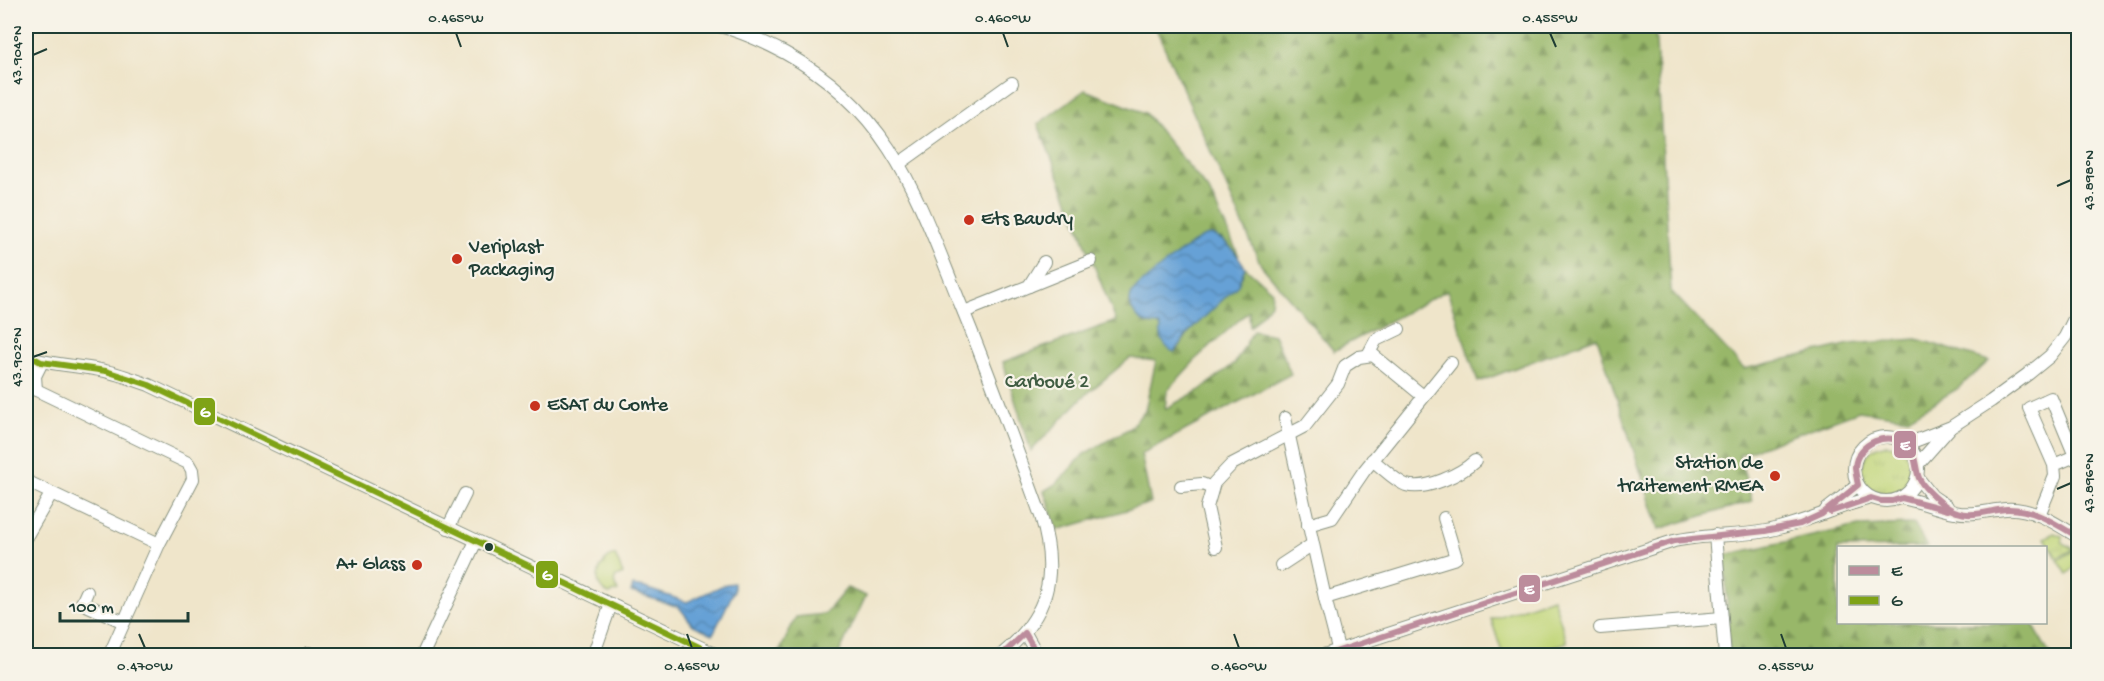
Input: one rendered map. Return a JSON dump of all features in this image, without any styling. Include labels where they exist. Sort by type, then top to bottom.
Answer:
[{"type":"street","points":[[718,26],[764,42],[807,65],[860,110],[900,164],[924,212],[964,312],[1046,533],[1050,570],[1038,615],[1025,633],[1000,656]]},
{"type":"street","points":[[900,164],[1012,83]]},
{"type":"street","points":[[964,312],[1091,261]]},
{"type":"street","points":[[1029,285],[1044,262]]},
{"type":"street","points":[[1907,444],[1951,427],[1991,401],[2050,356],[2065,337],[2079,311]]},
{"type":"street","points":[[1368,355],[1376,340],[1399,329]]},
{"type":"street","points":[[1216,547],[1207,507],[1214,483],[1232,464],[1305,426],[1338,384],[1345,366],[1359,357],[1373,355],[1423,396]]},
{"type":"street","points":[[27,360],[99,370],[122,375],[149,385],[718,656]]},
{"type":"street","points":[[42,362],[31,387],[188,463],[192,470],[193,479],[159,544],[109,656]]},
{"type":"street","points":[[1308,525],[1332,518],[1372,460],[1451,363]]},
{"type":"street","points":[[2038,515],[2055,476],[2054,465],[2030,408],[2051,398],[2075,456],[2054,465]]},
{"type":"street","points":[[1285,418],[1324,598],[1339,653]]},
{"type":"street","points":[[1918,464],[1951,427]]},
{"type":"street","points":[[1884,437],[1896,438],[1907,444],[1918,464],[1918,478],[1912,489],[1902,498],[1892,501],[1881,501],[1864,492],[1858,485],[1854,466],[1862,448],[1884,437]]},
{"type":"street","points":[[1372,460],[1404,485],[1419,488],[1464,471],[1475,461]]},
{"type":"street","points":[[1918,478],[1932,496],[1956,513]]},
{"type":"street","points":[[26,481],[159,544]]},
{"type":"street","points":[[1181,486],[1202,484],[1212,488]]},
{"type":"street","points":[[1818,516],[1858,485]]},
{"type":"street","points":[[26,537],[51,494]]},
{"type":"street","points":[[448,528],[465,494]]},
{"type":"street","points":[[1321,656],[1339,653],[1674,541],[1766,531],[1872,498]]},
{"type":"street","points":[[1902,498],[1956,513],[1975,513],[2008,508],[2038,515],[2079,537]]},
{"type":"street","points":[[1324,598],[1458,562],[1444,518]]},
{"type":"street","points":[[1715,535],[1725,656]]},
{"type":"street","points":[[422,656],[476,541]]},
{"type":"street","points":[[1281,565],[1295,548],[1313,544]]},
{"type":"street","points":[[87,592],[82,603],[124,622]]},
{"type":"street","points":[[593,656],[611,604]]},
{"type":"street","points":[[1600,628],[1722,618]]},
{"type":"street","points":[[1025,633],[1038,656]]},
{"type":"green space","points":[[1155,26],[1655,26],[1671,291],[1744,369],[1850,344],[1917,339],[1989,361],[1957,389],[1908,418],[1859,411],[1739,455],[1752,501],[1659,529],[1597,337],[1478,382],[1447,290],[1334,351],[1261,265]]},
{"type":"green space","name":"Carboué 2","points":[[1085,90],[1145,113],[1209,191],[1239,256],[1221,238],[1169,261],[1132,293],[1130,302],[1132,310],[1159,325],[1177,351],[1189,332],[1242,277],[1245,267],[1272,291],[1271,304],[1250,327],[1249,311],[1199,356],[1167,391],[1165,409],[1200,390],[1235,363],[1253,331],[1274,335],[1291,374],[1141,454],[1151,503],[1057,530],[1044,491],[1057,483],[1084,454],[1130,428],[1145,410],[1156,361],[1130,358],[1083,397],[1031,451],[1003,362],[1116,321],[1038,124]]},
{"type":"green space","points":[[1882,445],[1892,445],[1905,452],[1912,465],[1912,475],[1905,488],[1892,495],[1882,495],[1873,491],[1866,484],[1862,475],[1862,465],[1866,456],[1873,449]]},
{"type":"green space","points":[[1914,524],[1926,546],[1837,546],[1837,624],[2033,624],[2050,655],[1729,655],[1725,555],[1858,526]]},
{"type":"green space","points":[[2054,533],[2062,536],[2062,542],[2074,549],[2057,558],[2045,538]]},
{"type":"green space","points":[[2075,550],[2078,551],[2078,564],[2067,574],[2058,560]]},
{"type":"green space","points":[[615,555],[623,574],[616,577],[614,582],[618,591],[609,594],[600,585],[598,573],[604,562]]},
{"type":"green space","points":[[847,588],[866,596],[838,655],[778,655],[796,617],[825,614]]},
{"type":"green space","points":[[1553,598],[1567,642],[1528,655],[1503,655],[1491,619]]},
{"type":"water","points":[[1212,235],[1227,244],[1245,267],[1238,285],[1189,332],[1174,352],[1163,342],[1159,325],[1145,323],[1137,317],[1133,312],[1130,298],[1137,287],[1166,263],[1197,240]]},
{"type":"water","points":[[734,583],[734,591],[713,634],[693,625],[679,607],[631,592],[633,586],[645,588],[687,602],[726,584]]},
{"type":"transit line","name":"G","points":[[26,354],[41,362],[106,371],[149,385],[718,656]]},
{"type":"transit line","name":"E","points":[[1323,656],[1674,541],[1765,531],[1800,524],[1822,514],[1858,485],[1855,467],[1861,451],[1875,441],[1883,439],[1900,441],[1910,449],[1923,485],[1934,497],[1952,510],[1969,514],[2017,509],[2044,518],[2078,537]]},
{"type":"transit line","name":"E","points":[[1830,512],[1871,498],[1881,501],[1902,498],[1948,510]]},
{"type":"transit line","name":"E","points":[[1001,656],[1025,633],[1038,656]]},
{"type":"place","name":"Ets Baudry","points":[[969,220]]},
{"type":"place","name":"Veriplast Packaging","points":[[457,259]]},
{"type":"place","name":"ESAT du Conte","points":[[535,406]]},
{"type":"place","name":"Station de traitement RMEA","points":[[1775,476]]},
{"type":"place","name":"A+ Glass","points":[[417,565]]}]
